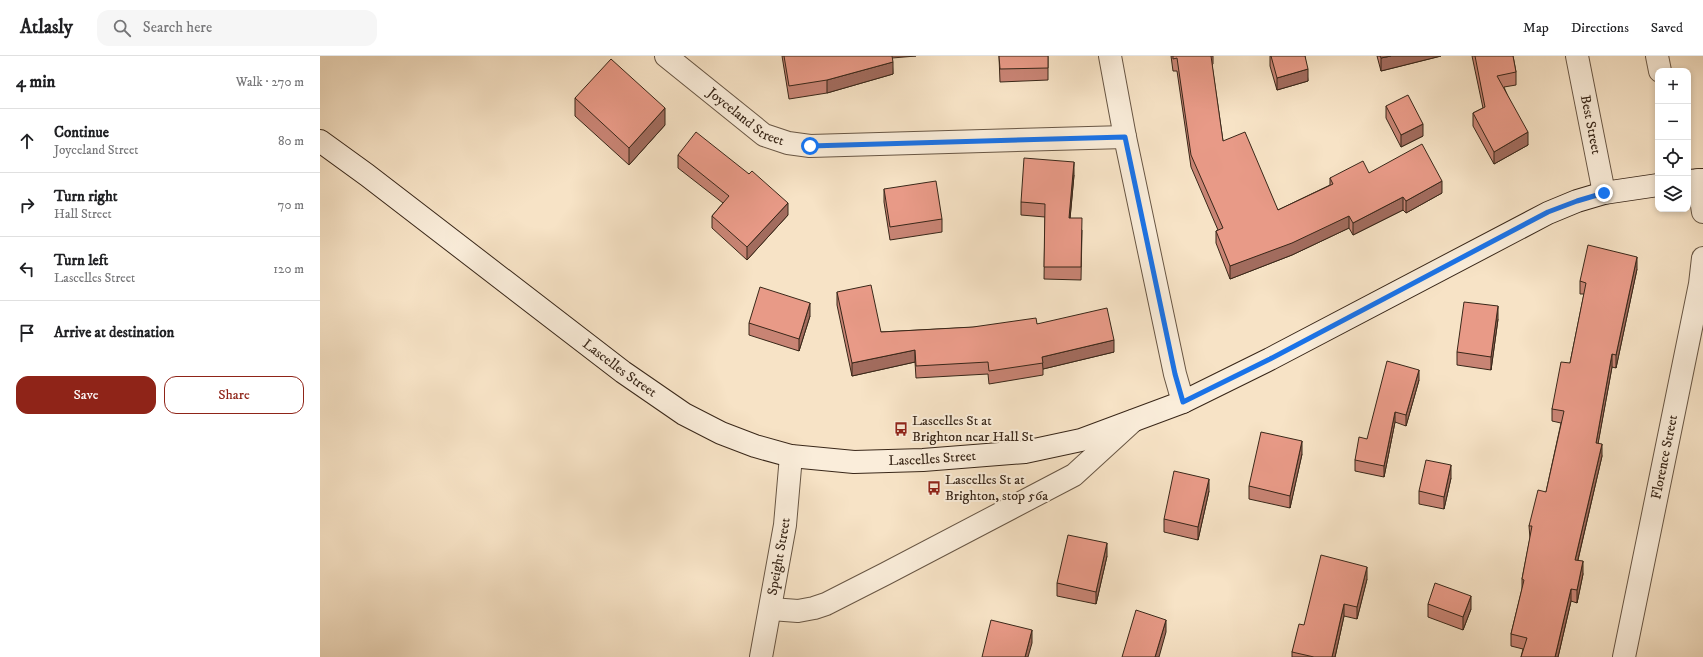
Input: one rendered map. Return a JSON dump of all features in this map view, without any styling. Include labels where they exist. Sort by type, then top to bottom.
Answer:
[{"type":"street","name":"Joyceland Street","points":[[666,56],[764,135],[788,143],[810,146],[1125,137]]},
{"type":"street","points":[[1110,56],[1125,137],[1175,374],[1183,402]]},
{"type":"street","name":"Best Street","points":[[1576,56],[1604,193]]},
{"type":"street","points":[[1657,56],[1659,68]]},
{"type":"street","name":"Lascelles Street","points":[[320,141],[368,175],[623,372],[684,414],[721,433],[755,446],[791,456],[854,462],[923,460],[1025,452],[1081,440],[1183,402],[1270,359],[1548,212],[1604,193],[1655,185]]},
{"type":"street","points":[[1696,180],[1703,212]]},
{"type":"street","name":"Florence Street","points":[[1624,657],[1702,285],[1703,258]]},
{"type":"street","points":[[771,609],[798,611],[826,604],[1074,475],[1133,420]]},
{"type":"street","name":"Speight Street","points":[[761,657],[771,609],[785,525],[791,456]]},
{"type":"building","points":[[784,56],[892,56],[893,62],[827,80],[789,86]]},
{"type":"building","points":[[999,56],[1048,56],[1048,68],[1000,69]]},
{"type":"building","points":[[1173,56],[1211,56],[1223,141],[1245,132],[1278,210],[1333,184],[1330,178],[1363,161],[1369,173],[1422,144],[1442,181],[1406,201],[1403,197],[1353,223],[1349,216],[1292,243],[1230,266],[1216,231],[1223,228],[1191,155],[1177,58],[1173,59]]},
{"type":"building","points":[[1271,56],[1305,56],[1308,69],[1277,78]]},
{"type":"building","points":[[1380,56],[1391,56],[1381,58]]},
{"type":"building","points":[[1475,56],[1513,56],[1516,72],[1497,76],[1528,132],[1494,152],[1473,113],[1485,107]]},
{"type":"building","points":[[611,59],[665,108],[629,148],[575,98]]},
{"type":"building","points":[[1408,95],[1423,124],[1401,135],[1386,106]]},
{"type":"building","points":[[696,132],[749,174],[752,171],[788,203],[747,247],[712,216],[729,196],[678,155]]},
{"type":"building","points":[[1024,158],[1074,162],[1069,218],[1082,218],[1081,267],[1044,267],[1045,204],[1021,202]]},
{"type":"building","points":[[936,181],[942,219],[890,227],[884,189]]},
{"type":"building","points":[[1588,245],[1637,257],[1616,355],[1612,354],[1596,443],[1602,444],[1575,560],[1583,561],[1577,590],[1571,589],[1555,657],[1521,657],[1527,638],[1511,634],[1524,580],[1522,579],[1532,526],[1529,526],[1538,490],[1546,492],[1564,411],[1552,409],[1561,362],[1570,363],[1586,283],[1580,281]]},
{"type":"building","points":[[871,285],[881,332],[973,327],[1036,318],[1037,324],[1107,308],[1114,340],[1042,357],[1043,363],[989,371],[988,362],[916,366],[915,350],[852,363],[837,292]]},
{"type":"building","points":[[760,287],[810,303],[799,339],[749,323]]},
{"type":"building","points":[[1464,302],[1498,306],[1491,357],[1457,352]]},
{"type":"building","points":[[1387,361],[1419,370],[1406,415],[1395,412],[1384,466],[1355,460],[1359,437],[1367,439]]},
{"type":"building","points":[[1261,432],[1302,441],[1290,496],[1249,486]]},
{"type":"building","points":[[1426,460],[1451,465],[1444,497],[1419,491]]},
{"type":"building","points":[[1174,471],[1209,479],[1198,527],[1164,519]]},
{"type":"building","points":[[1068,535],[1107,543],[1096,592],[1057,583]]},
{"type":"building","points":[[1321,555],[1367,567],[1357,607],[1344,604],[1332,657],[1314,657],[1292,652],[1299,624],[1304,625]]},
{"type":"building","points":[[1435,583],[1471,596],[1463,617],[1428,604]]},
{"type":"building","points":[[1136,610],[1166,620],[1155,657],[1122,657]]},
{"type":"building","points":[[991,620],[1032,630],[1025,657],[982,657]]},
{"type":"place","name":"Lascelles St at Brighton near Hall St","points":[[901,429]]},
{"type":"place","name":"Lascelles St at Brighton, stop 56a","points":[[934,488]]},
{"type":"route","points":[[810,146],[1125,137],[1175,374],[1183,402],[1270,359],[1548,212],[1604,193]]}]
